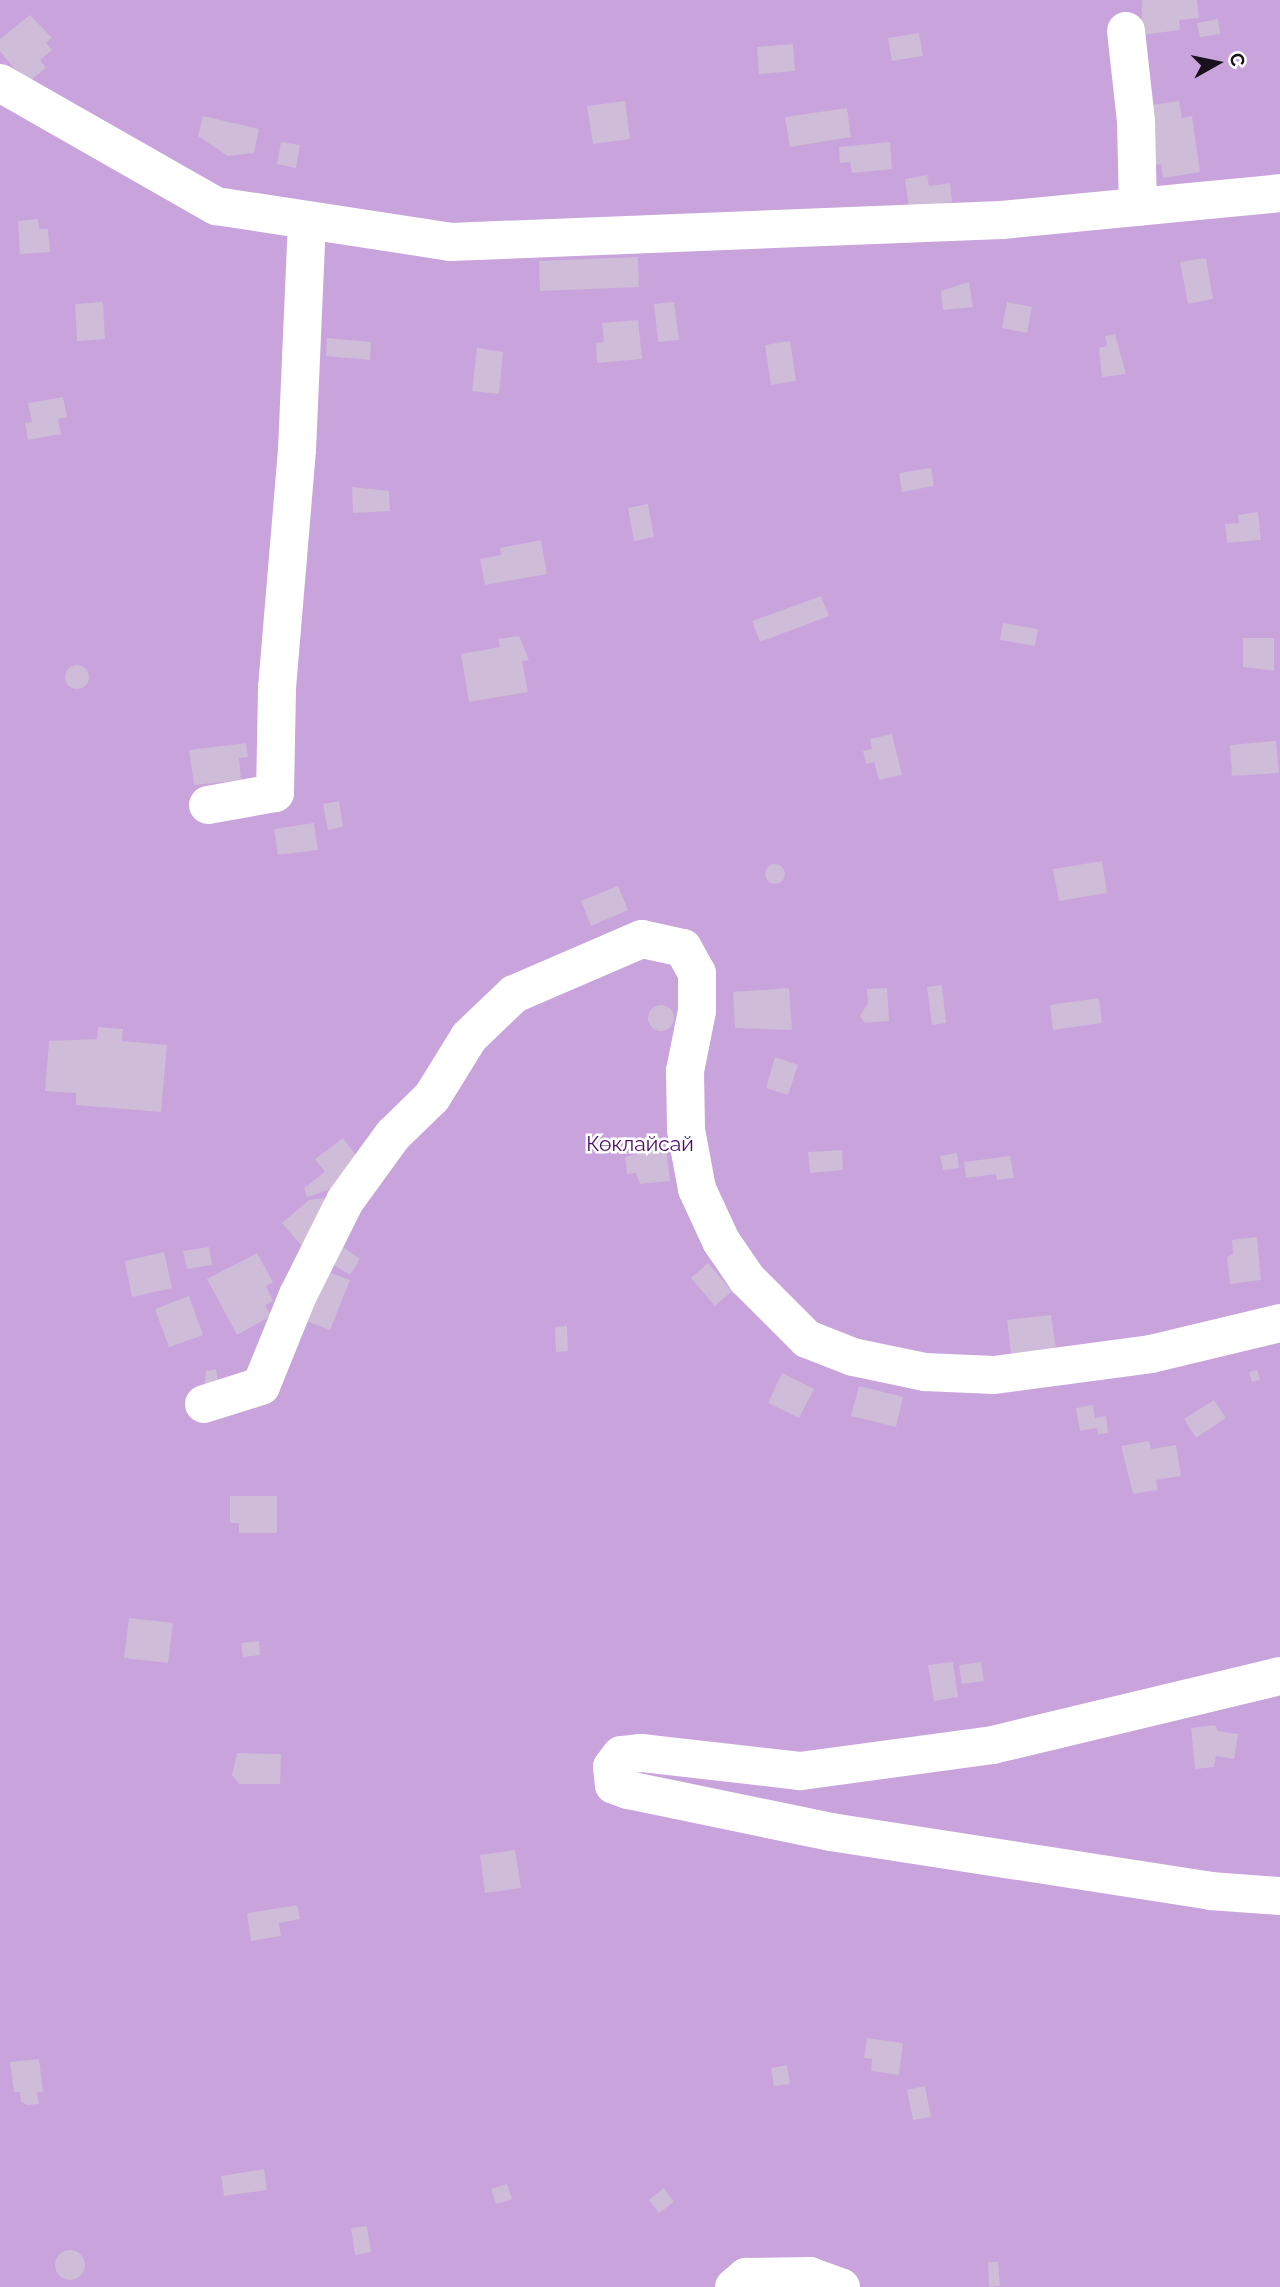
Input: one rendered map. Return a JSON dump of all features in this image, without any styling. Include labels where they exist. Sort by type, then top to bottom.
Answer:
[{"type":"street","points":[[1126,30],[1136,121],[1138,207]]},
{"type":"street","points":[[0,83],[216,206],[307,223],[450,242],[1002,220],[1280,193]]},
{"type":"street","points":[[208,805],[275,793],[277,688],[297,450],[307,223]]},
{"type":"street","points":[[204,1404],[261,1386],[298,1296],[345,1201],[393,1135],[432,1097],[469,1037],[514,994],[642,939],[683,948],[697,973],[697,1011],[685,1083],[686,1130],[697,1189],[721,1241],[747,1279],[807,1339],[853,1357],[925,1372],[994,1375],[1151,1354],[1280,1323]]},
{"type":"street","points":[[1280,1676],[993,1745],[800,1771],[641,1753],[621,1755],[612,1767],[614,1785],[628,1790],[831,1832],[1210,1891],[1280,1896]]},
{"type":"street","points":[[734,2287],[746,2277],[810,2276],[841,2287]]},
{"type":"green space","name":"Көклайсай","points":[[0,0],[1280,0],[1280,2287],[0,2287]]},
{"type":"building","points":[[1142,0],[1197,0],[1199,18],[1179,20],[1180,30],[1141,35]]},
{"type":"building","points":[[30,15],[52,38],[46,43],[52,50],[40,60],[46,68],[26,84],[0,51],[0,39]]},
{"type":"building","points":[[1218,19],[1220,34],[1200,37],[1197,23]]},
{"type":"building","points":[[919,33],[923,56],[892,61],[888,38]]},
{"type":"building","points":[[793,44],[795,71],[759,74],[757,47]]},
{"type":"building","points":[[625,101],[630,139],[593,144],[587,106]]},
{"type":"building","points":[[1179,101],[1182,118],[1192,116],[1200,172],[1163,178],[1161,164],[1154,165],[1144,106]]},
{"type":"building","points":[[847,108],[851,137],[790,147],[785,117]]},
{"type":"building","points":[[203,116],[259,129],[254,153],[228,156],[198,136]]},
{"type":"building","points":[[281,142],[300,145],[296,168],[277,164]]},
{"type":"building","points":[[890,142],[892,169],[852,173],[850,162],[840,163],[839,147]]},
{"type":"building","points":[[927,175],[929,186],[950,183],[952,202],[909,208],[905,179]]},
{"type":"building","points":[[38,219],[39,229],[48,229],[50,252],[20,254],[18,221]]},
{"type":"building","points":[[638,257],[639,287],[540,291],[539,261]]},
{"type":"building","points":[[1206,258],[1213,299],[1188,304],[1180,262]]},
{"type":"building","points":[[969,282],[973,307],[943,310],[941,291]]},
{"type":"building","points":[[103,302],[105,339],[77,341],[75,304]]},
{"type":"building","points":[[674,302],[679,340],[658,342],[654,304]]},
{"type":"building","points":[[1007,302],[1032,307],[1027,333],[1002,328]]},
{"type":"building","points":[[638,320],[642,359],[597,363],[596,343],[604,342],[602,323]]},
{"type":"building","points":[[1115,334],[1126,374],[1102,377],[1099,348],[1107,346],[1105,336]]},
{"type":"building","points":[[327,338],[371,342],[370,360],[326,356]]},
{"type":"building","points":[[790,341],[796,381],[771,385],[765,345]]},
{"type":"building","points":[[477,348],[503,352],[499,394],[472,391]]},
{"type":"building","points":[[63,397],[67,417],[58,419],[61,434],[28,440],[25,423],[32,422],[28,403]]},
{"type":"building","points":[[931,468],[934,486],[902,492],[899,473]]},
{"type":"building","points":[[352,487],[389,491],[390,511],[353,513]]},
{"type":"building","points":[[648,504],[654,537],[634,541],[628,508]]},
{"type":"building","points":[[1258,512],[1261,540],[1227,543],[1225,524],[1239,523],[1238,515]]},
{"type":"building","points":[[541,540],[547,574],[485,585],[480,559],[501,555],[500,548]]},
{"type":"building","points":[[821,596],[829,616],[760,642],[752,621]]},
{"type":"building","points":[[1003,623],[1038,629],[1035,646],[1000,640]]},
{"type":"building","points":[[519,636],[529,660],[522,661],[528,692],[469,702],[461,654],[500,647],[498,639]]},
{"type":"building","points":[[1243,638],[1274,638],[1274,671],[1243,667]]},
{"type":"building","points":[[77,665],[86,668],[89,677],[86,686],[77,689],[68,686],[65,677],[68,668]]},
{"type":"building","points":[[892,734],[902,775],[879,780],[874,762],[866,764],[863,751],[872,749],[870,739]]},
{"type":"building","points":[[1276,741],[1279,773],[1232,776],[1230,745]]},
{"type":"building","points":[[246,743],[248,757],[239,758],[241,780],[194,785],[189,750]]},
{"type":"building","points":[[339,801],[343,827],[328,830],[323,804]]},
{"type":"building","points":[[314,823],[318,850],[278,855],[274,829]]},
{"type":"building","points":[[1102,861],[1107,893],[1059,901],[1053,869]]},
{"type":"building","points":[[775,864],[782,867],[785,874],[782,881],[775,884],[768,881],[765,874],[768,867]]},
{"type":"building","points":[[618,886],[628,910],[591,926],[581,901]]},
{"type":"building","points":[[942,985],[946,1023],[932,1025],[927,987]]},
{"type":"building","points":[[789,988],[792,1030],[735,1028],[733,992]]},
{"type":"building","points":[[887,988],[889,1021],[865,1023],[860,1016],[868,1003],[867,989]]},
{"type":"building","points":[[1099,998],[1102,1023],[1053,1030],[1050,1005]]},
{"type":"building","points":[[661,1005],[670,1009],[674,1018],[670,1027],[661,1031],[652,1027],[648,1018],[652,1009]]},
{"type":"building","points":[[98,1027],[123,1029],[122,1041],[167,1045],[161,1112],[76,1105],[76,1093],[45,1091],[49,1041],[97,1039]]},
{"type":"building","points":[[775,1057],[798,1065],[788,1095],[766,1088]]},
{"type":"building","points":[[343,1138],[361,1162],[330,1189],[307,1197],[304,1188],[325,1172],[315,1159]]},
{"type":"building","points":[[666,1146],[670,1181],[640,1184],[636,1173],[627,1174],[625,1157]]},
{"type":"building","points":[[842,1150],[843,1170],[810,1173],[808,1152]]},
{"type":"building","points":[[957,1153],[959,1168],[943,1170],[940,1156]]},
{"type":"building","points":[[1010,1156],[1014,1178],[997,1180],[996,1174],[966,1178],[964,1162]]},
{"type":"building","points":[[323,1198],[329,1209],[305,1250],[282,1223],[309,1200]]},
{"type":"building","points":[[1257,1237],[1261,1280],[1230,1284],[1227,1257],[1233,1254],[1232,1240]]},
{"type":"building","points":[[209,1247],[212,1265],[187,1269],[183,1251]]},
{"type":"building","points":[[343,1247],[360,1259],[350,1275],[332,1264]]},
{"type":"building","points":[[164,1252],[172,1288],[132,1297],[125,1261]]},
{"type":"building","points":[[257,1253],[273,1282],[266,1286],[273,1301],[265,1305],[271,1316],[237,1335],[207,1279]]},
{"type":"building","points":[[708,1263],[732,1291],[715,1306],[691,1278]]},
{"type":"building","points":[[326,1271],[350,1280],[330,1330],[306,1321]]},
{"type":"building","points":[[189,1296],[203,1335],[169,1347],[155,1309]]},
{"type":"building","points":[[1051,1315],[1057,1356],[1012,1362],[1007,1320]]},
{"type":"building","points":[[567,1326],[568,1351],[556,1352],[555,1327]]},
{"type":"building","points":[[216,1369],[219,1389],[204,1391],[206,1371]]},
{"type":"building","points":[[1257,1370],[1260,1380],[1252,1382],[1249,1372]]},
{"type":"building","points":[[782,1373],[814,1389],[799,1418],[768,1403]]},
{"type":"building","points":[[859,1386],[903,1397],[896,1427],[851,1416]]},
{"type":"building","points":[[1214,1400],[1226,1418],[1196,1438],[1184,1419]]},
{"type":"building","points":[[1093,1405],[1095,1418],[1106,1416],[1108,1433],[1098,1434],[1097,1428],[1080,1431],[1076,1408]]},
{"type":"building","points":[[1149,1441],[1151,1449],[1176,1445],[1181,1476],[1156,1480],[1157,1490],[1133,1494],[1121,1446]]},
{"type":"building","points":[[230,1496],[277,1496],[277,1533],[239,1533],[239,1523],[230,1523]]},
{"type":"building","points":[[129,1618],[173,1623],[168,1663],[124,1658]]},
{"type":"building","points":[[259,1641],[260,1655],[243,1657],[241,1643]]},
{"type":"building","points":[[953,1662],[958,1697],[934,1701],[928,1665]]},
{"type":"building","points":[[981,1662],[984,1681],[962,1684],[959,1665]]},
{"type":"building","points":[[1215,1725],[1218,1731],[1238,1734],[1234,1759],[1216,1756],[1214,1767],[1195,1769],[1191,1728]]},
{"type":"building","points":[[237,1753],[281,1754],[280,1784],[239,1784],[232,1775]]},
{"type":"building","points":[[515,1850],[521,1888],[485,1893],[480,1855]]},
{"type":"building","points":[[297,1905],[300,1919],[279,1923],[281,1936],[251,1941],[247,1913]]},
{"type":"building","points":[[867,2038],[903,2043],[899,2075],[871,2071],[872,2059],[864,2058]]},
{"type":"building","points":[[39,2059],[43,2092],[37,2092],[39,2104],[27,2105],[21,2102],[20,2092],[14,2092],[10,2062]]},
{"type":"building","points":[[787,2065],[790,2084],[774,2086],[771,2068]]},
{"type":"building","points":[[925,2086],[931,2117],[913,2120],[907,2090]]},
{"type":"building","points":[[264,2169],[267,2190],[224,2196],[221,2176]]},
{"type":"building","points":[[507,2184],[512,2199],[496,2204],[491,2189]]},
{"type":"building","points":[[664,2188],[674,2202],[659,2213],[649,2200]]},
{"type":"building","points":[[367,2226],[371,2252],[355,2255],[351,2228]]},
{"type":"building","points":[[70,2250],[76,2251],[84,2259],[84,2271],[76,2279],[70,2280],[64,2279],[56,2271],[55,2265],[56,2259],[64,2251]]},
{"type":"building","points":[[988,2262],[998,2262],[1000,2286],[989,2287]]}]
